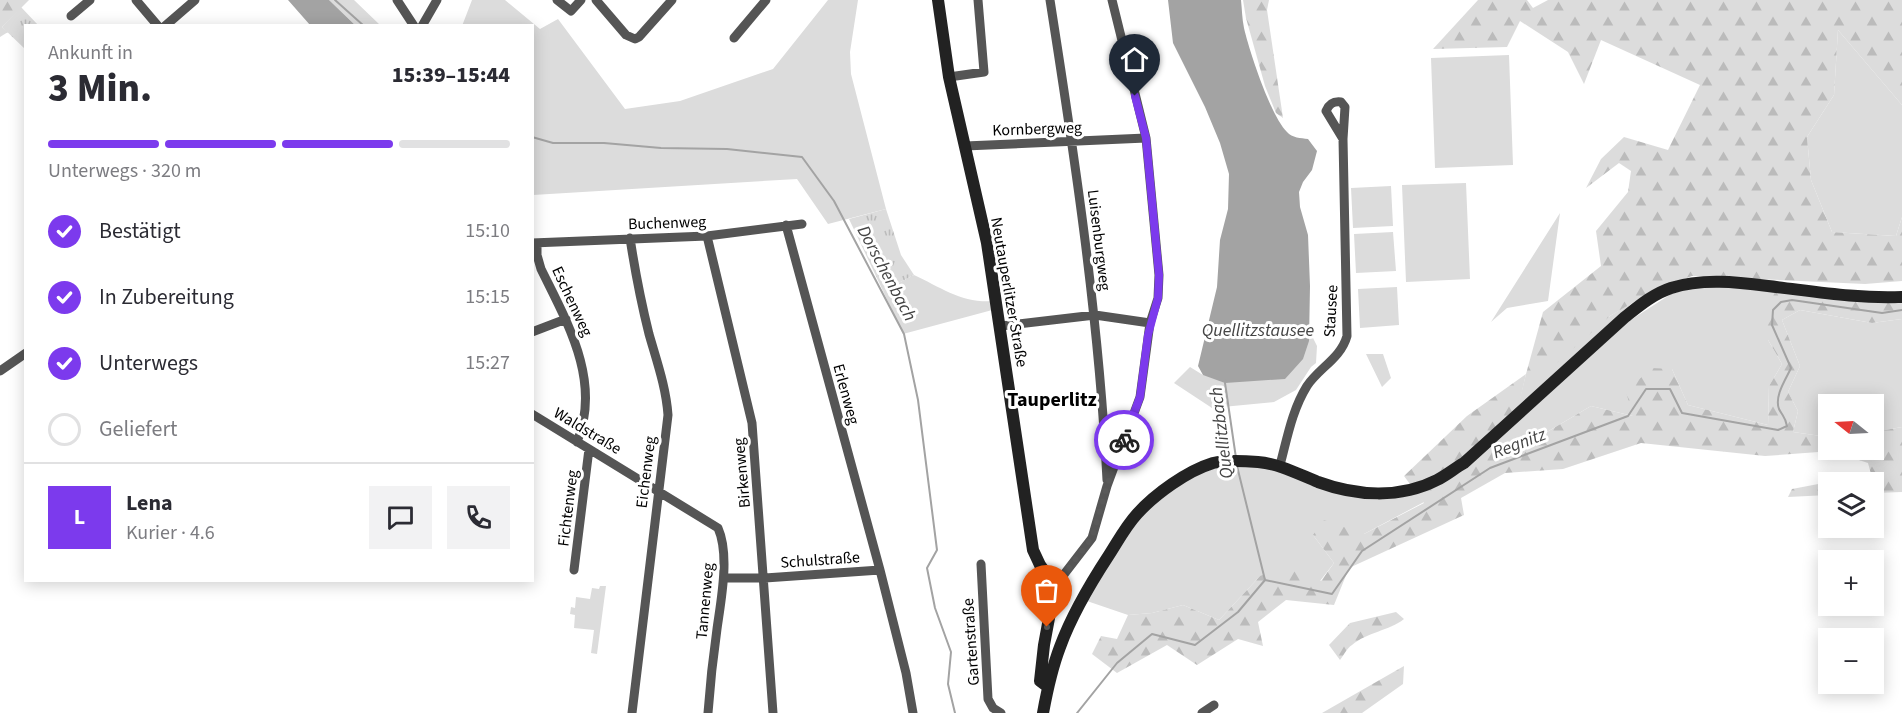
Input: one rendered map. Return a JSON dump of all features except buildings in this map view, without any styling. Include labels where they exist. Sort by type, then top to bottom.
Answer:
[{"type":"street","points":[[71,16],[90,0]]},
{"type":"street","points":[[136,0],[156,24]]},
{"type":"street","points":[[167,24],[195,0]]},
{"type":"street","points":[[397,0],[413,24]]},
{"type":"street","points":[[423,24],[437,0]]},
{"type":"street","points":[[557,0],[572,11],[581,0]]},
{"type":"street","points":[[596,0],[626,35],[635,39],[670,1]]},
{"type":"street","points":[[734,38],[766,0]]},
{"type":"street","name":"Neutauperlitzer Straße","points":[[938,0],[949,77],[987,243],[1033,550],[1040,565],[1055,586]]},
{"type":"street","points":[[949,77],[984,72],[978,0]]},
{"type":"street","name":"Luisenburgweg","points":[[1050,0],[1095,315],[1107,486]]},
{"type":"street","points":[[1048,687],[1040,681],[1055,586],[1092,538],[1107,486],[1140,397],[1150,324],[1158,298],[1159,275],[1146,138],[1112,0]]},
{"type":"street","name":"Kornbergweg","points":[[965,146],[1146,138]]},
{"type":"street","name":"Stausee","points":[[1280,465],[1293,417],[1302,396],[1308,385],[1341,351],[1347,336],[1343,140]]},
{"type":"street","name":"Buchenweg","points":[[535,243],[707,236],[802,224]]},
{"type":"street","name":"Erlenweg","points":[[786,225],[880,570]]},
{"type":"street","name":"Birkenweg","points":[[707,236],[752,423],[773,713]]},
{"type":"street","name":"Eichenweg","points":[[630,238],[638,291],[666,395],[668,415],[632,713]]},
{"type":"street","name":"Eschenweg","points":[[535,243],[541,269],[578,346],[586,405],[582,430],[577,441]]},
{"type":"street","points":[[1043,713],[1059,648],[1090,584],[1137,514],[1169,486],[1189,474],[1213,463],[1246,461],[1280,465],[1340,489],[1367,493],[1392,493],[1419,488],[1439,479],[1464,462],[1645,300],[1672,288],[1724,282],[1872,297],[1902,297]]},
{"type":"street","points":[[1001,326],[1095,315],[1150,324]]},
{"type":"street","points":[[534,331],[566,319]]},
{"type":"street","points":[[0,371],[24,354]]},
{"type":"street","name":"Waldstraße","points":[[534,415],[658,489]]},
{"type":"street","name":"Fichtenweg","points":[[574,570],[589,449]]},
{"type":"street","name":"Tannenweg","points":[[658,489],[718,528],[722,536],[724,578],[708,713]]},
{"type":"street","name":"Gartenstraße","points":[[981,564],[988,699],[993,708],[1001,713]]},
{"type":"street","name":"Schulstraße","points":[[724,578],[765,578],[880,570],[906,674],[913,713]]},
{"type":"street","points":[[1202,713],[1214,705]]},
{"type":"green space","points":[[0,0],[29,0],[2,27],[8,32],[0,37]]},
{"type":"green space","points":[[329,0],[354,0],[379,24],[354,24]]},
{"type":"green space","points":[[472,0],[505,0],[534,24],[463,24]]},
{"type":"green space","points":[[828,0],[858,0],[850,52],[851,74],[886,209],[828,224],[797,179],[534,195],[534,24],[540,29],[558,19],[625,109],[680,101],[773,69]]},
{"type":"green space","points":[[1243,0],[1269,0],[1267,10],[1283,118],[1276,113],[1265,86]]},
{"type":"green space","points":[[1478,0],[1527,0],[1533,8],[1548,0],[1902,0],[1902,105],[1838,30],[1834,95],[1807,137],[1811,180],[1832,232],[1896,236],[1902,217],[1902,281],[1865,284],[1692,276],[1656,289],[1610,316],[1549,370],[1526,374],[1543,312],[1601,266],[1596,231],[1628,192],[1631,171],[1619,163],[1586,188],[1601,159],[1624,137],[1668,150],[1700,85],[1601,40],[1584,84],[1568,52],[1520,21],[1507,47],[1433,49]]},
{"type":"green space","points":[[21,7],[37,24],[24,24],[24,48],[2,27]]},
{"type":"green space","points":[[1838,30],[1902,105],[1902,217],[1896,236],[1832,232],[1811,180],[1807,137],[1834,95]]},
{"type":"green space","points":[[1509,55],[1513,165],[1435,168],[1431,58]]},
{"type":"green space","points":[[1466,183],[1470,279],[1406,282],[1402,185]]},
{"type":"green space","points":[[1391,186],[1393,226],[1353,228],[1351,188]]},
{"type":"green space","points":[[886,209],[901,255],[914,275],[883,291],[849,219]]},
{"type":"green space","points":[[1560,213],[1548,301],[1507,308],[1491,322]]},
{"type":"green space","points":[[1393,232],[1396,271],[1356,273],[1354,234]]},
{"type":"green space","points":[[914,275],[963,298],[995,301],[996,309],[903,334],[883,291]]},
{"type":"green space","points":[[1717,286],[1775,292],[1768,340],[1782,364],[1769,386],[1768,425],[1688,405],[1672,369],[1633,416],[1591,406],[1535,439],[1485,449],[1623,325],[1671,294],[1692,288]]},
{"type":"green space","points":[[1397,287],[1399,325],[1360,328],[1358,289]]},
{"type":"green space","points":[[1775,292],[1902,303],[1902,319],[1872,323],[1800,310],[1782,320],[1800,366],[1788,392],[1798,411],[1793,432],[1818,436],[1818,452],[1765,456],[1641,443],[1563,469],[1505,473],[1461,498],[1464,515],[1349,568],[1334,605],[1286,600],[1258,622],[1263,646],[1238,639],[1197,665],[1167,645],[1117,673],[1092,654],[1101,636],[1117,639],[1128,615],[1152,613],[1183,605],[1219,620],[1260,576],[1296,563],[1321,581],[1334,563],[1313,535],[1324,520],[1364,534],[1424,503],[1404,476],[1467,416],[1526,374],[1515,422],[1487,448],[1535,439],[1591,406],[1633,416],[1626,392],[1651,368],[1672,369],[1688,405],[1768,425],[1769,386],[1782,364],[1768,340],[1763,318]]},
{"type":"green space","points":[[1633,302],[1517,410],[1526,374]]},
{"type":"green space","points":[[1800,310],[1872,323],[1902,319],[1902,427],[1884,430],[1884,394],[1818,394],[1818,436],[1793,432],[1798,411],[1788,392],[1800,366],[1782,320]]},
{"type":"green space","points":[[1309,330],[1317,346],[1316,363],[1296,390],[1274,402],[1212,408],[1174,383],[1190,367],[1203,375],[1309,341]]},
{"type":"green space","points":[[1366,354],[1383,354],[1391,378],[1382,387]]},
{"type":"green space","points":[[1902,427],[1902,492],[1884,493],[1884,472],[1870,472],[1868,463],[1859,460],[1884,460],[1884,430]]},
{"type":"green space","points":[[1247,459],[1367,492],[1412,487],[1424,502],[1364,534],[1313,535],[1334,563],[1320,581],[1260,576],[1219,620],[1183,605],[1152,613],[1128,615],[1084,600],[1122,532],[1188,473]]},
{"type":"green space","points":[[1818,484],[1818,496],[1788,497],[1792,489]]},
{"type":"green space","points":[[600,586],[606,586],[597,654],[591,653],[594,630],[574,628],[575,615],[570,614],[571,607],[575,608],[576,597],[590,599],[592,588],[599,589]]},
{"type":"green space","points":[[1396,612],[1404,619],[1358,641],[1340,660],[1329,645],[1350,623]]},
{"type":"green space","points":[[1404,666],[1403,684],[1362,713],[1322,713]]},
{"type":"water","points":[[288,0],[329,0],[354,24],[309,24]]},
{"type":"water","name":"Quellitzstausee","points":[[1168,0],[1241,0],[1243,25],[1261,83],[1274,113],[1289,134],[1308,139],[1317,151],[1312,170],[1299,192],[1300,207],[1308,235],[1309,341],[1303,359],[1285,379],[1225,383],[1203,375],[1198,366],[1217,287],[1220,240],[1228,209],[1229,174],[1220,143],[1205,107],[1173,43]]},
{"type":"waterway","name":"Dorschenbach","points":[[335,0],[362,24]]},
{"type":"waterway","name":"Dorschenbach","points":[[534,138],[553,143],[727,149],[802,157],[834,201],[904,334],[918,400],[937,550],[927,568],[935,608],[951,652],[948,684],[955,713]]},
{"type":"waterway","name":"Regnitz","points":[[1077,713],[1117,663],[1152,634],[1195,645],[1238,612],[1265,580],[1332,594],[1362,551],[1490,468],[1628,416],[1646,389],[1670,389],[1682,413],[1778,430],[1787,426],[1779,409],[1778,399],[1791,368],[1772,325],[1773,310],[1781,302],[1792,300],[1882,313],[1902,310]]},
{"type":"waterway","name":"Quellitzbach","points":[[1226,380],[1236,458]]},
{"type":"waterway","name":"Quellitzbach","points":[[1237,466],[1265,580]]},
{"type":"way so far","points":[[1047,627],[1055,586],[1092,538],[1107,486],[1124,440]]},
{"type":"district","name":"Tauperlitz","points":[[1052,399]]},
{"type":"route","points":[[1124,440],[1140,397],[1148,335],[1158,298],[1159,275],[1146,138],[1135,96]]}]
